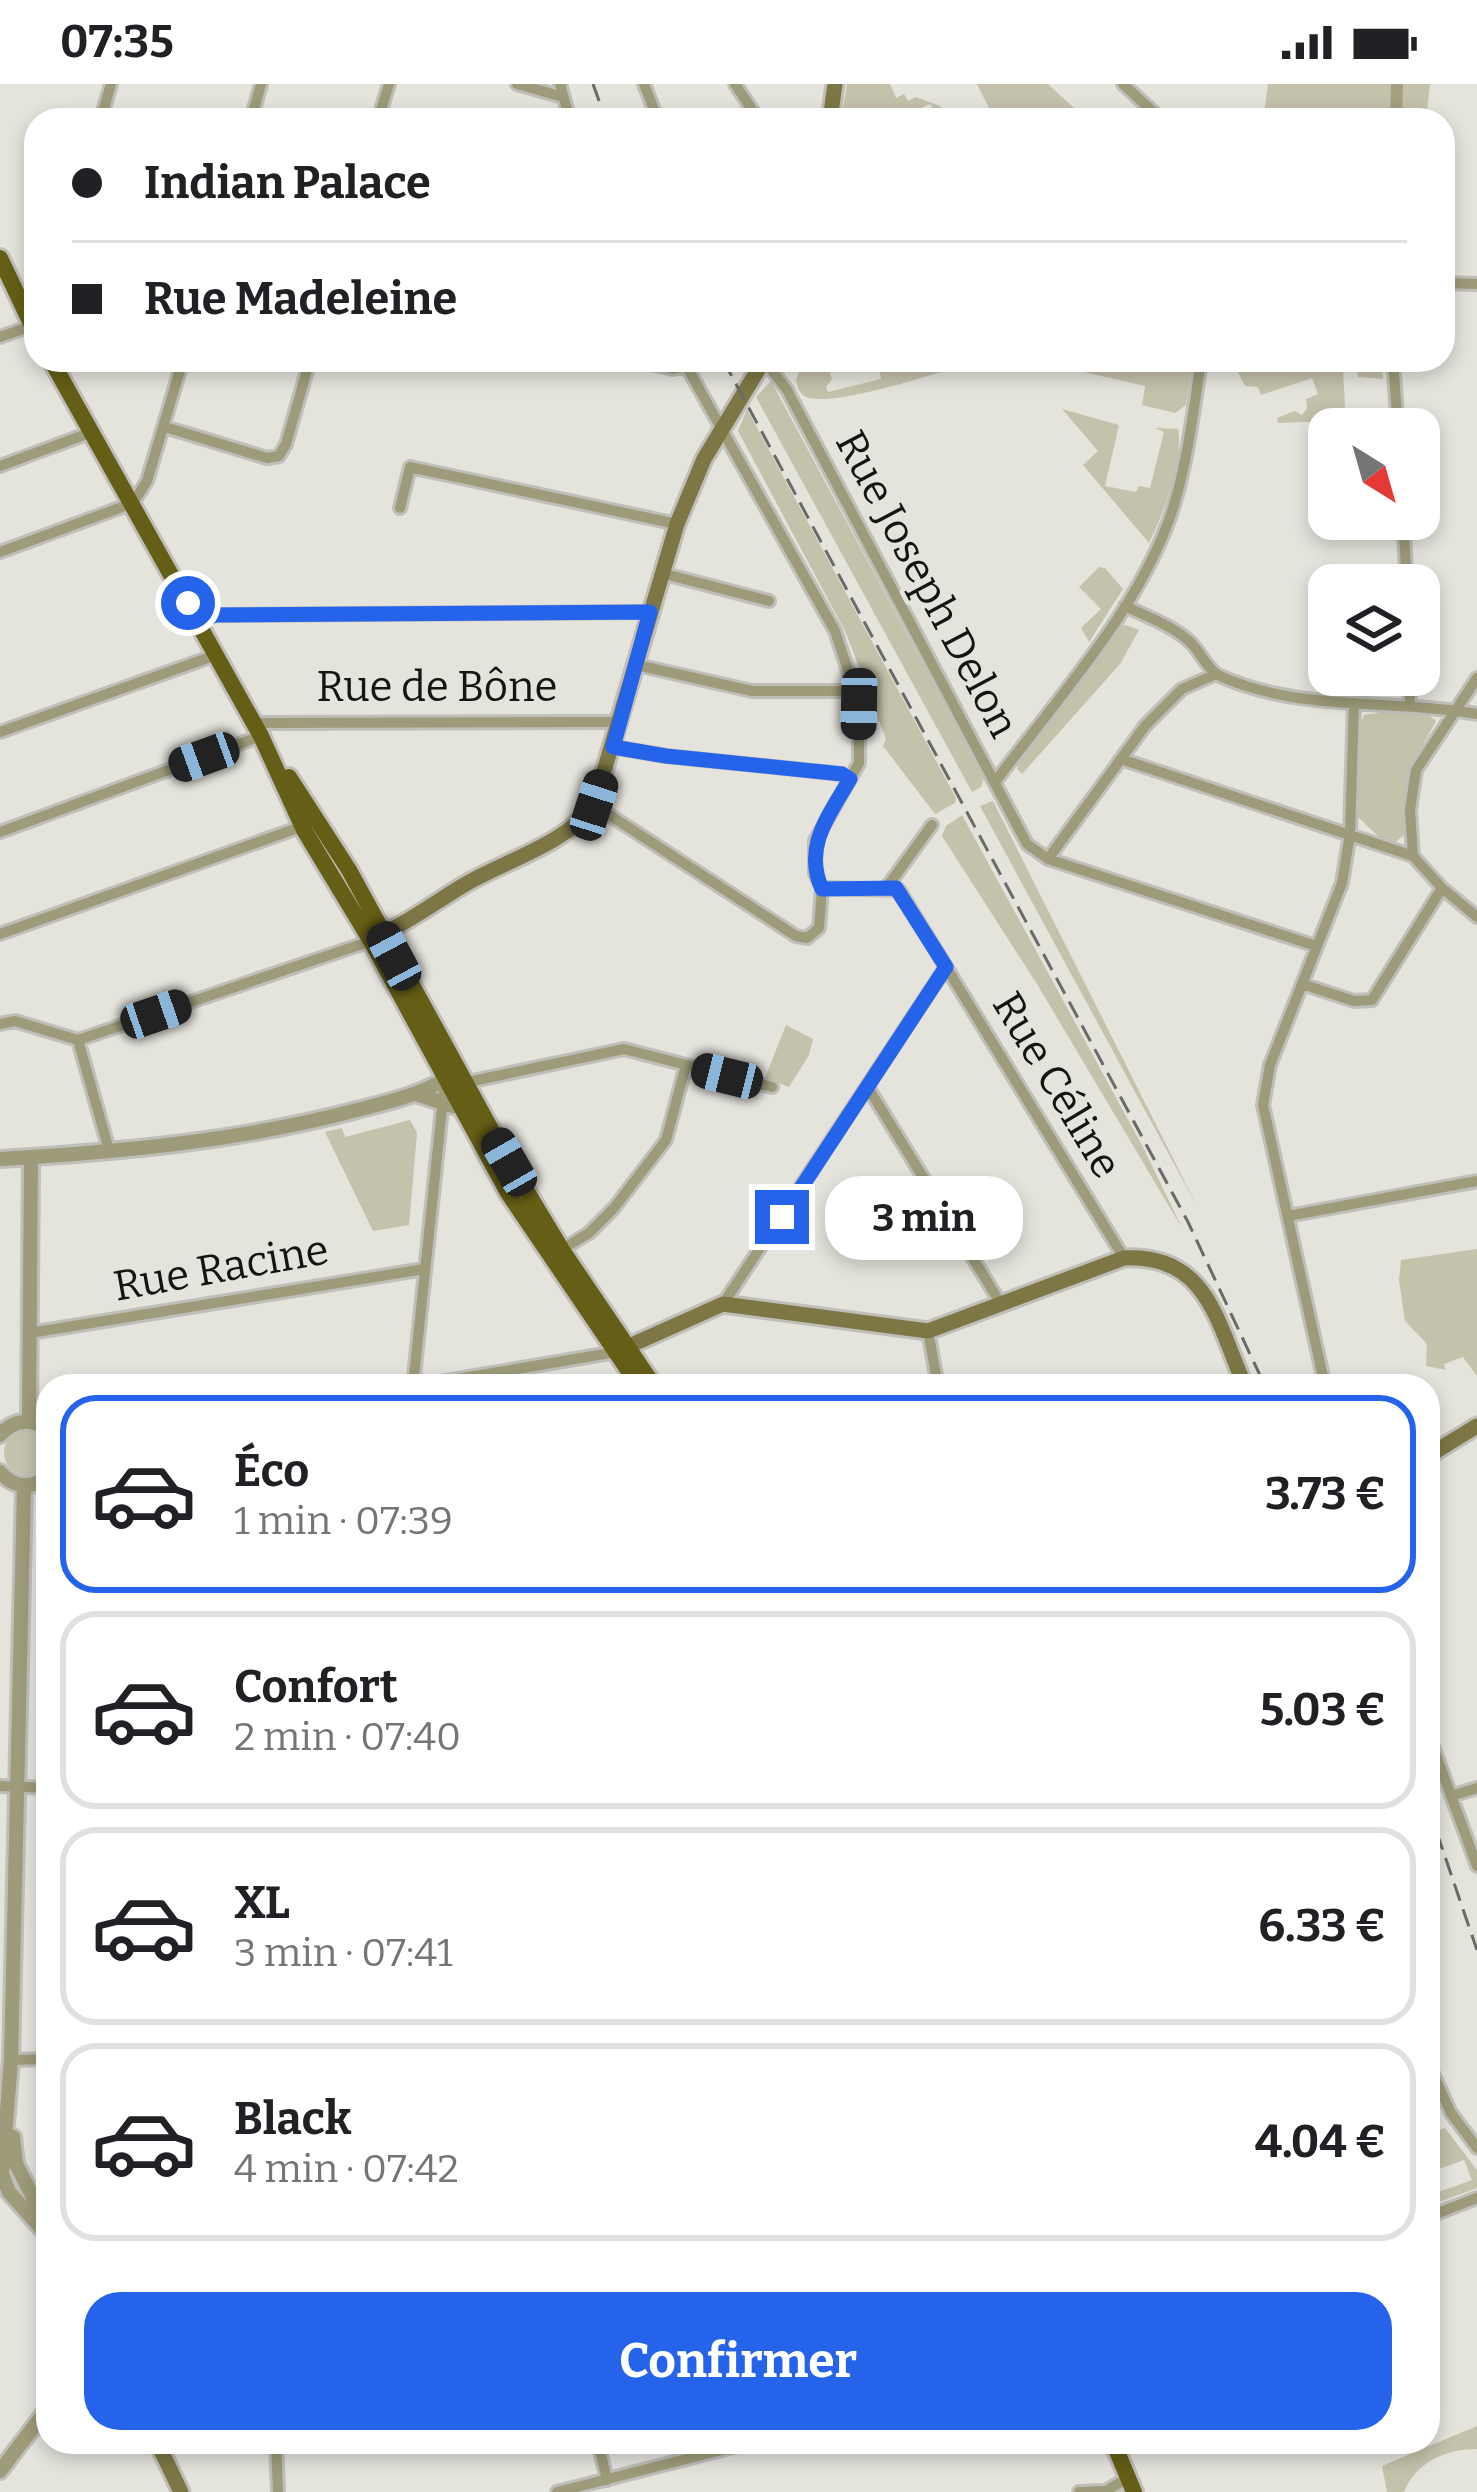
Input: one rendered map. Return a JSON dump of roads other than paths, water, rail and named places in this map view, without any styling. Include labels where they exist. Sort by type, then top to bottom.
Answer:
[{"type":"main road","points":[[0,258],[24,309]]},
{"type":"main road","points":[[0,284],[24,316]]},
{"type":"main road","points":[[58,372],[257,730],[304,830],[377,938],[458,1096],[556,1253],[643,1374]]},
{"type":"main road","points":[[377,938],[567,831],[594,805],[677,524],[720,431],[762,372]]},
{"type":"main road","points":[[257,730],[349,870],[444,1080],[458,1096]]},
{"type":"main road","points":[[622,1350],[723,1304],[928,1331],[1124,1258],[1162,1260],[1198,1284],[1239,1374]]},
{"type":"main road","points":[[622,1350],[633,1374]]},
{"type":"main road","points":[[1440,1449],[1477,1426]]},
{"type":"main road","points":[[163,2454],[181,2492]]},
{"type":"main road","points":[[1118,2454],[1131,2485]]},
{"type":"street","points":[[517,84],[561,90]]},
{"type":"street","points":[[1124,84],[1149,108]]},
{"type":"street","points":[[0,552],[133,503],[147,481],[180,372]]},
{"type":"street","points":[[165,427],[268,458],[279,456],[307,372]]},
{"type":"street","points":[[594,805],[796,936],[807,938],[819,928],[822,889],[815,874],[815,841],[859,763],[856,691],[835,631],[689,372]]},
{"type":"street","name":"Rue Joseph Delon","points":[[773,372],[1028,844],[1048,859]]},
{"type":"street","points":[[995,782],[1125,606],[1157,548],[1173,506],[1200,372]]},
{"type":"street","points":[[1394,372],[1396,408]]},
{"type":"street","points":[[0,466],[92,432]]},
{"type":"street","points":[[400,508],[410,467],[677,524]]},
{"type":"street","points":[[661,574],[769,601]]},
{"type":"street","points":[[1125,606],[1186,638],[1216,674],[1272,691],[1354,704],[1477,714]]},
{"type":"street","points":[[198,621],[216,615],[650,612]]},
{"type":"street","points":[[0,731],[216,655]]},
{"type":"street","points":[[637,665],[752,691],[856,691]]},
{"type":"street","points":[[1216,674],[1182,689],[1145,726],[1048,859],[1316,946]]},
{"type":"street","points":[[1413,856],[1413,782],[1453,710],[1477,678]]},
{"type":"street","points":[[1410,696],[1410,705]]},
{"type":"street","points":[[1321,1374],[1263,1105],[1270,1065],[1342,883],[1350,834],[1354,704]]},
{"type":"street","name":"Rue de Bône","points":[[0,832],[257,730],[620,722]]},
{"type":"street","points":[[613,747],[842,774],[850,779]]},
{"type":"street","points":[[1121,759],[1413,856],[1477,916]]},
{"type":"street","points":[[822,889],[887,887],[932,825]]},
{"type":"street","points":[[0,934],[295,829],[304,830]]},
{"type":"street","name":"Rue Céline","points":[[887,887],[899,890],[1124,1258]]},
{"type":"street","points":[[1302,984],[1354,1001],[1372,1000],[1442,888]]},
{"type":"street","points":[[1457,899],[1477,905]]},
{"type":"street","points":[[0,1024],[15,1021],[78,1040],[377,938]]},
{"type":"street","points":[[723,1304],[946,967]]},
{"type":"street","points":[[78,1040],[109,1150]]},
{"type":"street","points":[[0,1160],[217,1140],[419,1095],[458,1096],[624,1049],[772,1087]]},
{"type":"street","points":[[556,1253],[589,1233],[614,1208],[666,1140],[686,1065]]},
{"type":"street","points":[[419,1095],[444,1080]]},
{"type":"street","points":[[868,1086],[1001,1304]]},
{"type":"street","points":[[415,1374],[424,1269],[458,1096]]},
{"type":"street","points":[[29,1421],[32,1157]]},
{"type":"street","points":[[1288,1216],[1477,1181]]},
{"type":"street","name":"Rue Racine","points":[[30,1333],[424,1269]]},
{"type":"street","points":[[928,1331],[936,1374]]},
{"type":"street","points":[[486,1374],[622,1350]]},
{"type":"street","points":[[1,1430],[29,1421],[36,1424]]},
{"type":"street","points":[[0,1472],[14,1484],[36,1482]]},
{"type":"street","points":[[24,1486],[11,2060],[1,2175],[4,2192],[36,2222]]},
{"type":"street","points":[[1440,1779],[1477,1866]]},
{"type":"street","points":[[0,1786],[36,1788]]},
{"type":"street","points":[[1451,1796],[1477,1788]]},
{"type":"street","points":[[11,2060],[36,2059]]},
{"type":"street","points":[[11,2060],[13,2147],[36,2208]]},
{"type":"street","points":[[1440,2089],[1477,2148]]},
{"type":"street","points":[[1,2175],[22,2179]]},
{"type":"street","points":[[4,2192],[22,2179]]},
{"type":"street","points":[[1440,2212],[1477,2198]]},
{"type":"street","points":[[0,2471],[36,2424]]},
{"type":"street","points":[[278,2454],[278,2492]]},
{"type":"street","points":[[601,2454],[607,2480]]},
{"type":"street","points":[[557,2492],[708,2454]]},
{"type":"street","points":[[1079,2492],[1131,2485]]},
{"type":"waterway","points":[[1396,108],[1397,84]]},
{"type":"railway","points":[[593,84],[602,108]]},
{"type":"railway","points":[[729,372],[1188,1222],[1259,1374]]},
{"type":"railway","points":[[1440,1842],[1477,1950]]}]
